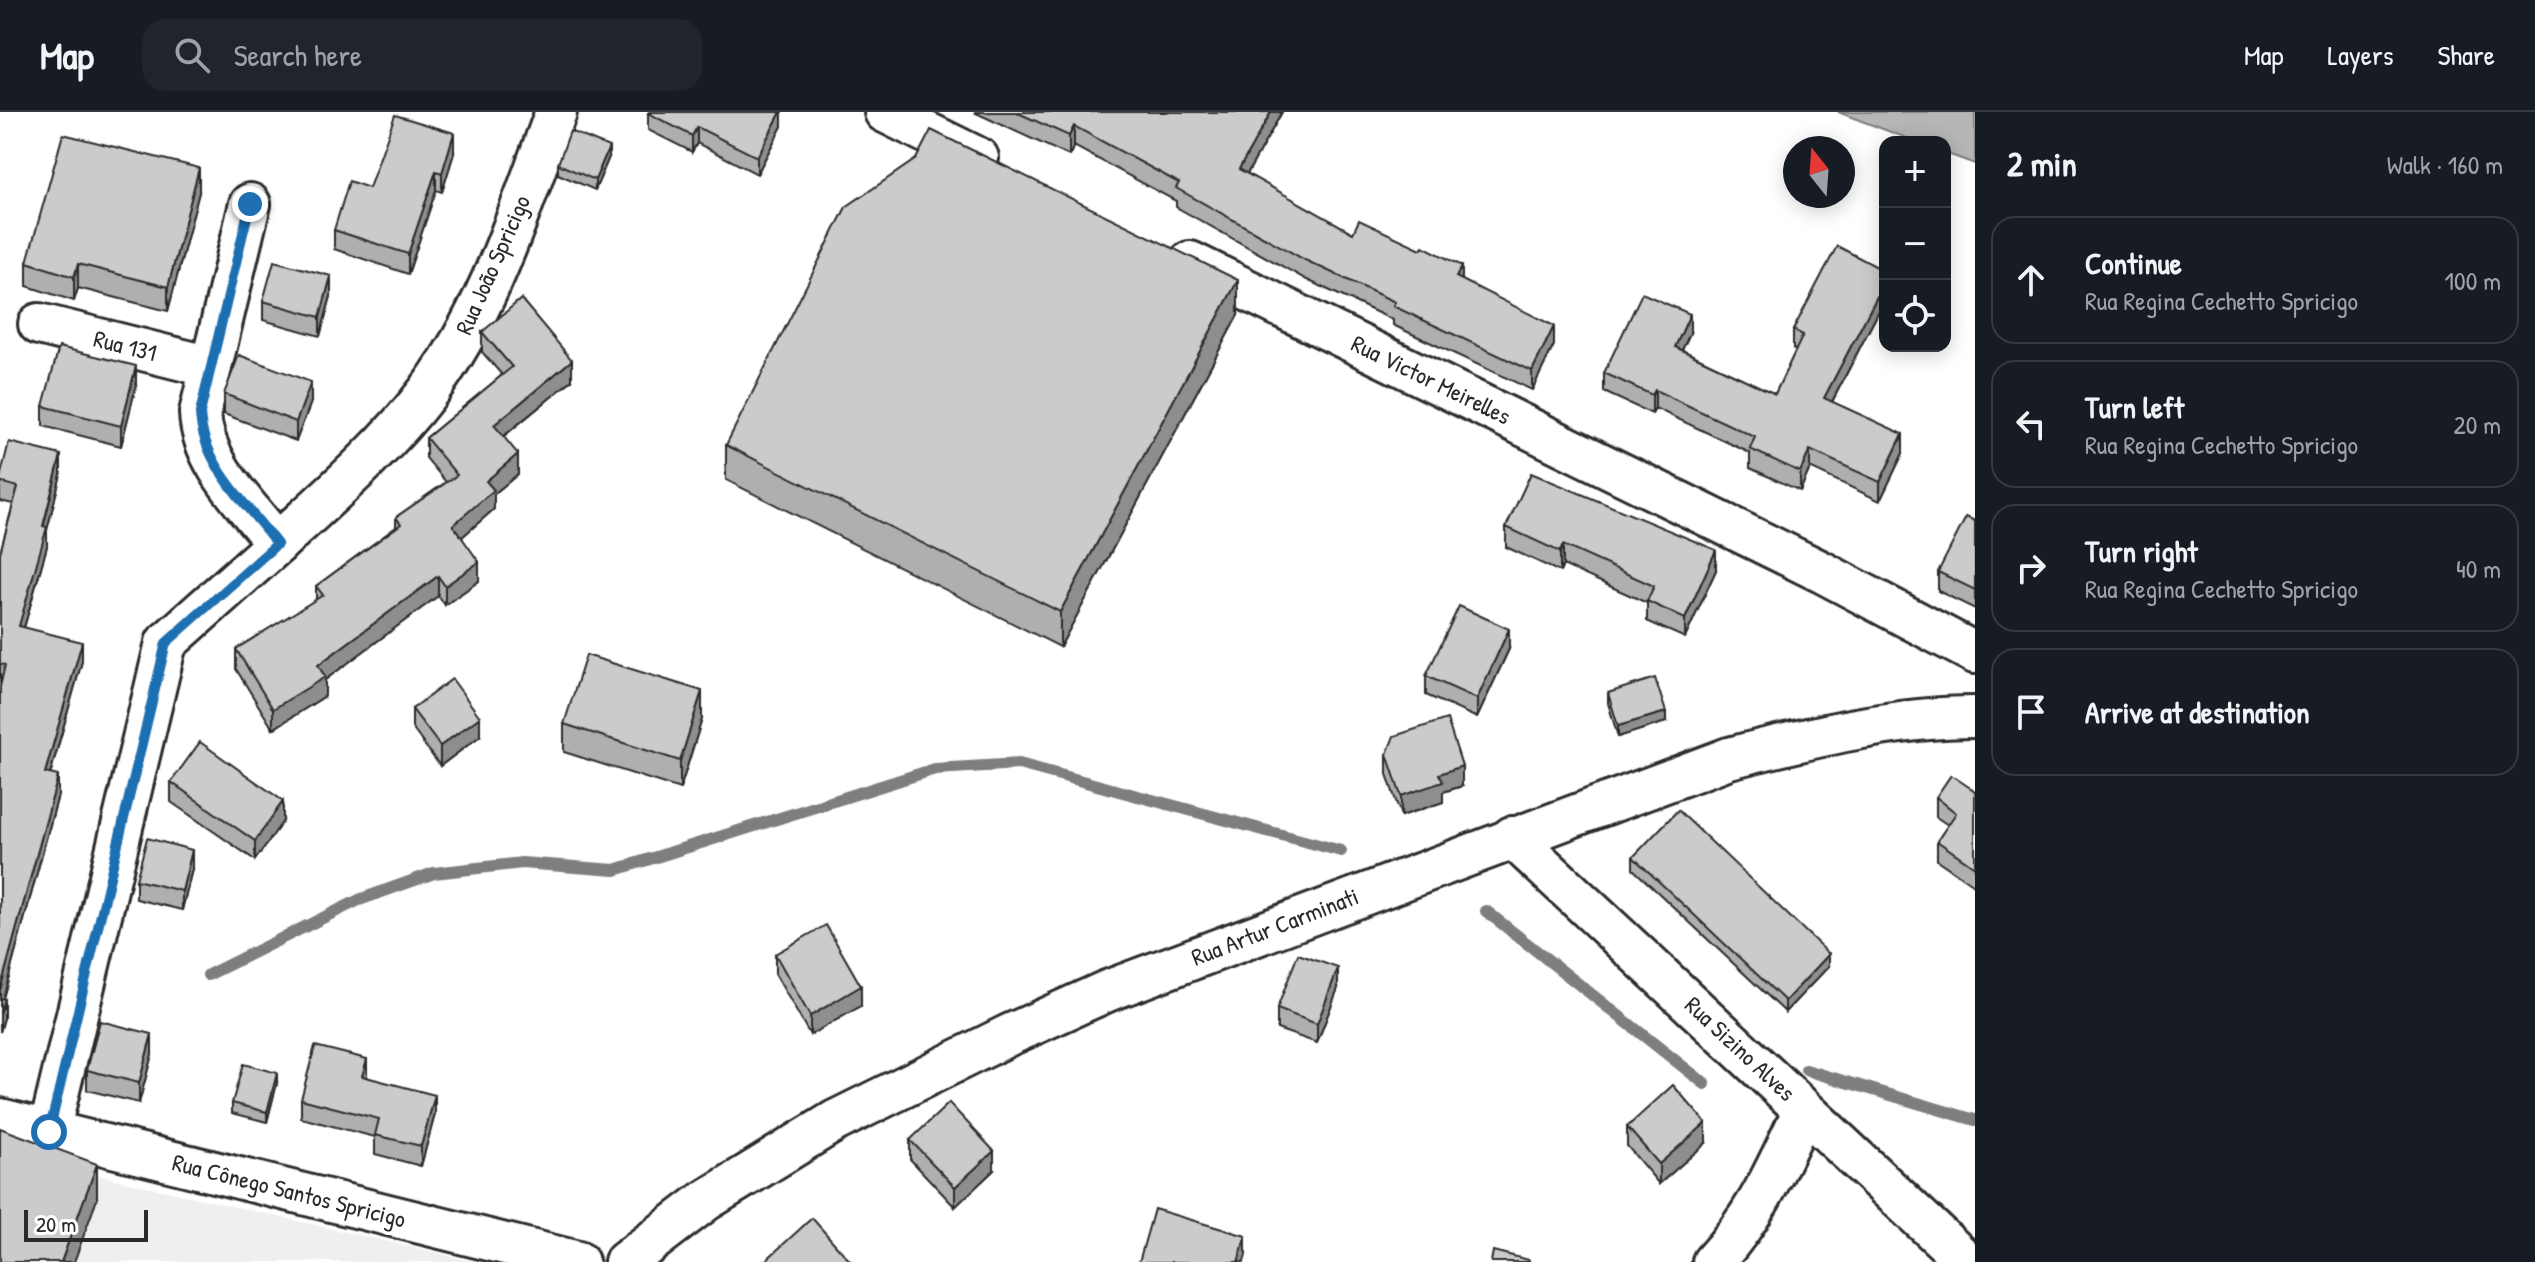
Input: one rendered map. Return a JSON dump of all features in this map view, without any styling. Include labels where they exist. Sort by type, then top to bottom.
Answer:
[{"type":"street","name":"Rua João Spricigo","points":[[49,1132],[166,643],[277,544],[393,432],[427,392],[456,349],[500,260],[556,112]]},
{"type":"street","points":[[885,112],[1008,173]]},
{"type":"street","points":[[250,204],[200,413],[201,435],[210,457],[277,544]]},
{"type":"street","name":"Rua Victor Meirelles","points":[[1163,249],[1822,572],[1975,653]]},
{"type":"street","name":"Rua 131","points":[[39,324],[211,367]]},
{"type":"street","name":"Rua Artur Carminati","points":[[625,1262],[705,1201],[911,1082],[1107,991],[1729,758],[1809,738],[1895,723],[1975,717]]},
{"type":"street","name":"Rua Sizino Alves","points":[[1512,837],[1967,1262]]},
{"type":"street","points":[[1713,1262],[1745,1228],[1757,1208],[1804,1110]]},
{"type":"street","name":"Rua Cônego Santos Spricigo","points":[[0,1119],[578,1262]]},
{"type":"shaded area","points":[[1838,112],[1975,112],[1975,164],[1951,155],[1951,136],[1901,136]]},
{"type":"shaded area","points":[[0,1153],[477,1262],[0,1262]]},
{"type":"building","points":[[649,112],[781,112],[757,157],[697,127],[692,136]]},
{"type":"building","points":[[1016,112],[1271,112],[1239,169],[1353,233],[1359,220],[1421,249],[1423,246],[1462,266],[1456,277],[1554,326],[1532,371],[1393,306],[1395,302],[1307,261],[1176,188],[1179,183],[1074,126],[1069,136]]},
{"type":"building","points":[[395,115],[454,133],[442,173],[436,171],[408,254],[334,230],[349,181],[369,188]]},
{"type":"building","points":[[931,130],[1238,280],[1060,612],[726,445],[846,207],[916,159]]},
{"type":"building","points":[[570,131],[609,147],[595,180],[558,164]]},
{"type":"building","points":[[63,134],[199,168],[168,287],[78,264],[74,277],[27,262]]},
{"type":"building","points":[[1837,246],[1879,268],[1879,293],[1824,398],[1903,434],[1880,482],[1810,450],[1800,472],[1750,449],[1755,437],[1655,390],[1652,395],[1604,373],[1642,293],[1690,314],[1675,347],[1775,394],[1803,335],[1793,330]]},
{"type":"building","points":[[274,261],[331,276],[320,317],[263,301]]},
{"type":"building","points":[[521,299],[572,360],[494,425],[518,454],[486,481],[494,490],[453,525],[479,562],[445,586],[438,576],[318,665],[325,677],[273,709],[236,649],[323,595],[316,586],[401,524],[396,517],[457,475],[426,438],[512,367],[482,332]]},
{"type":"building","points":[[59,347],[136,366],[121,426],[43,406]]},
{"type":"building","points":[[239,355],[311,382],[296,422],[224,394]]},
{"type":"building","points":[[9,442],[61,455],[43,526],[47,527],[19,626],[82,642],[45,773],[58,776],[0,990],[0,687],[5,665],[0,664],[0,553],[18,487],[0,482]]},
{"type":"building","points":[[1531,473],[1716,550],[1685,619],[1647,601],[1654,586],[1563,545],[1560,552],[1506,527]]},
{"type":"building","points":[[1966,517],[1975,521],[1975,590],[1938,572]]},
{"type":"building","points":[[1459,606],[1509,629],[1477,699],[1426,676]]},
{"type":"building","points":[[586,655],[702,691],[680,761],[564,724]]},
{"type":"building","points":[[1655,678],[1666,712],[1618,726],[1608,693]]},
{"type":"building","points":[[452,679],[480,717],[440,746],[412,709]]},
{"type":"building","points":[[1447,719],[1462,766],[1439,774],[1443,782],[1401,796],[1387,754],[1394,736]]},
{"type":"building","points":[[200,742],[283,801],[255,841],[171,782]]},
{"type":"building","points":[[1951,775],[1975,791],[1975,867],[1937,841],[1956,813],[1936,797]]},
{"type":"building","points":[[1678,810],[1829,954],[1785,1001],[1633,857]]},
{"type":"building","points":[[147,838],[192,850],[182,891],[136,880]]},
{"type":"building","points":[[826,925],[861,986],[810,1016],[775,954]]},
{"type":"building","points":[[1298,954],[1338,968],[1317,1024],[1277,1009]]},
{"type":"building","points":[[100,1021],[152,1034],[139,1083],[87,1070]]},
{"type":"building","points":[[315,1046],[367,1059],[362,1076],[435,1095],[421,1146],[375,1135],[379,1119],[301,1099]]},
{"type":"building","points":[[243,1064],[277,1073],[267,1112],[232,1103]]},
{"type":"building","points":[[1673,1085],[1706,1123],[1659,1164],[1627,1127]]},
{"type":"building","points":[[949,1103],[994,1151],[955,1187],[910,1140]]},
{"type":"building","points":[[0,1128],[97,1164],[61,1262],[0,1262]]},
{"type":"building","points":[[1154,1209],[1246,1236],[1238,1262],[1139,1262]]},
{"type":"building","points":[[812,1218],[851,1262],[764,1262]]},
{"type":"building","points":[[1493,1251],[1529,1260],[1529,1262],[1491,1262]]},
{"type":"waterway","points":[[208,975],[359,900],[434,873],[522,863],[615,870],[935,769],[1019,764],[1341,851]]},
{"type":"waterway","points":[[1486,911],[1705,1084]]},
{"type":"waterway","points":[[1806,1070],[1975,1120]]},
{"type":"route","points":[[49,1132],[166,643],[277,544],[210,457],[201,435],[200,413],[250,204]]}]
